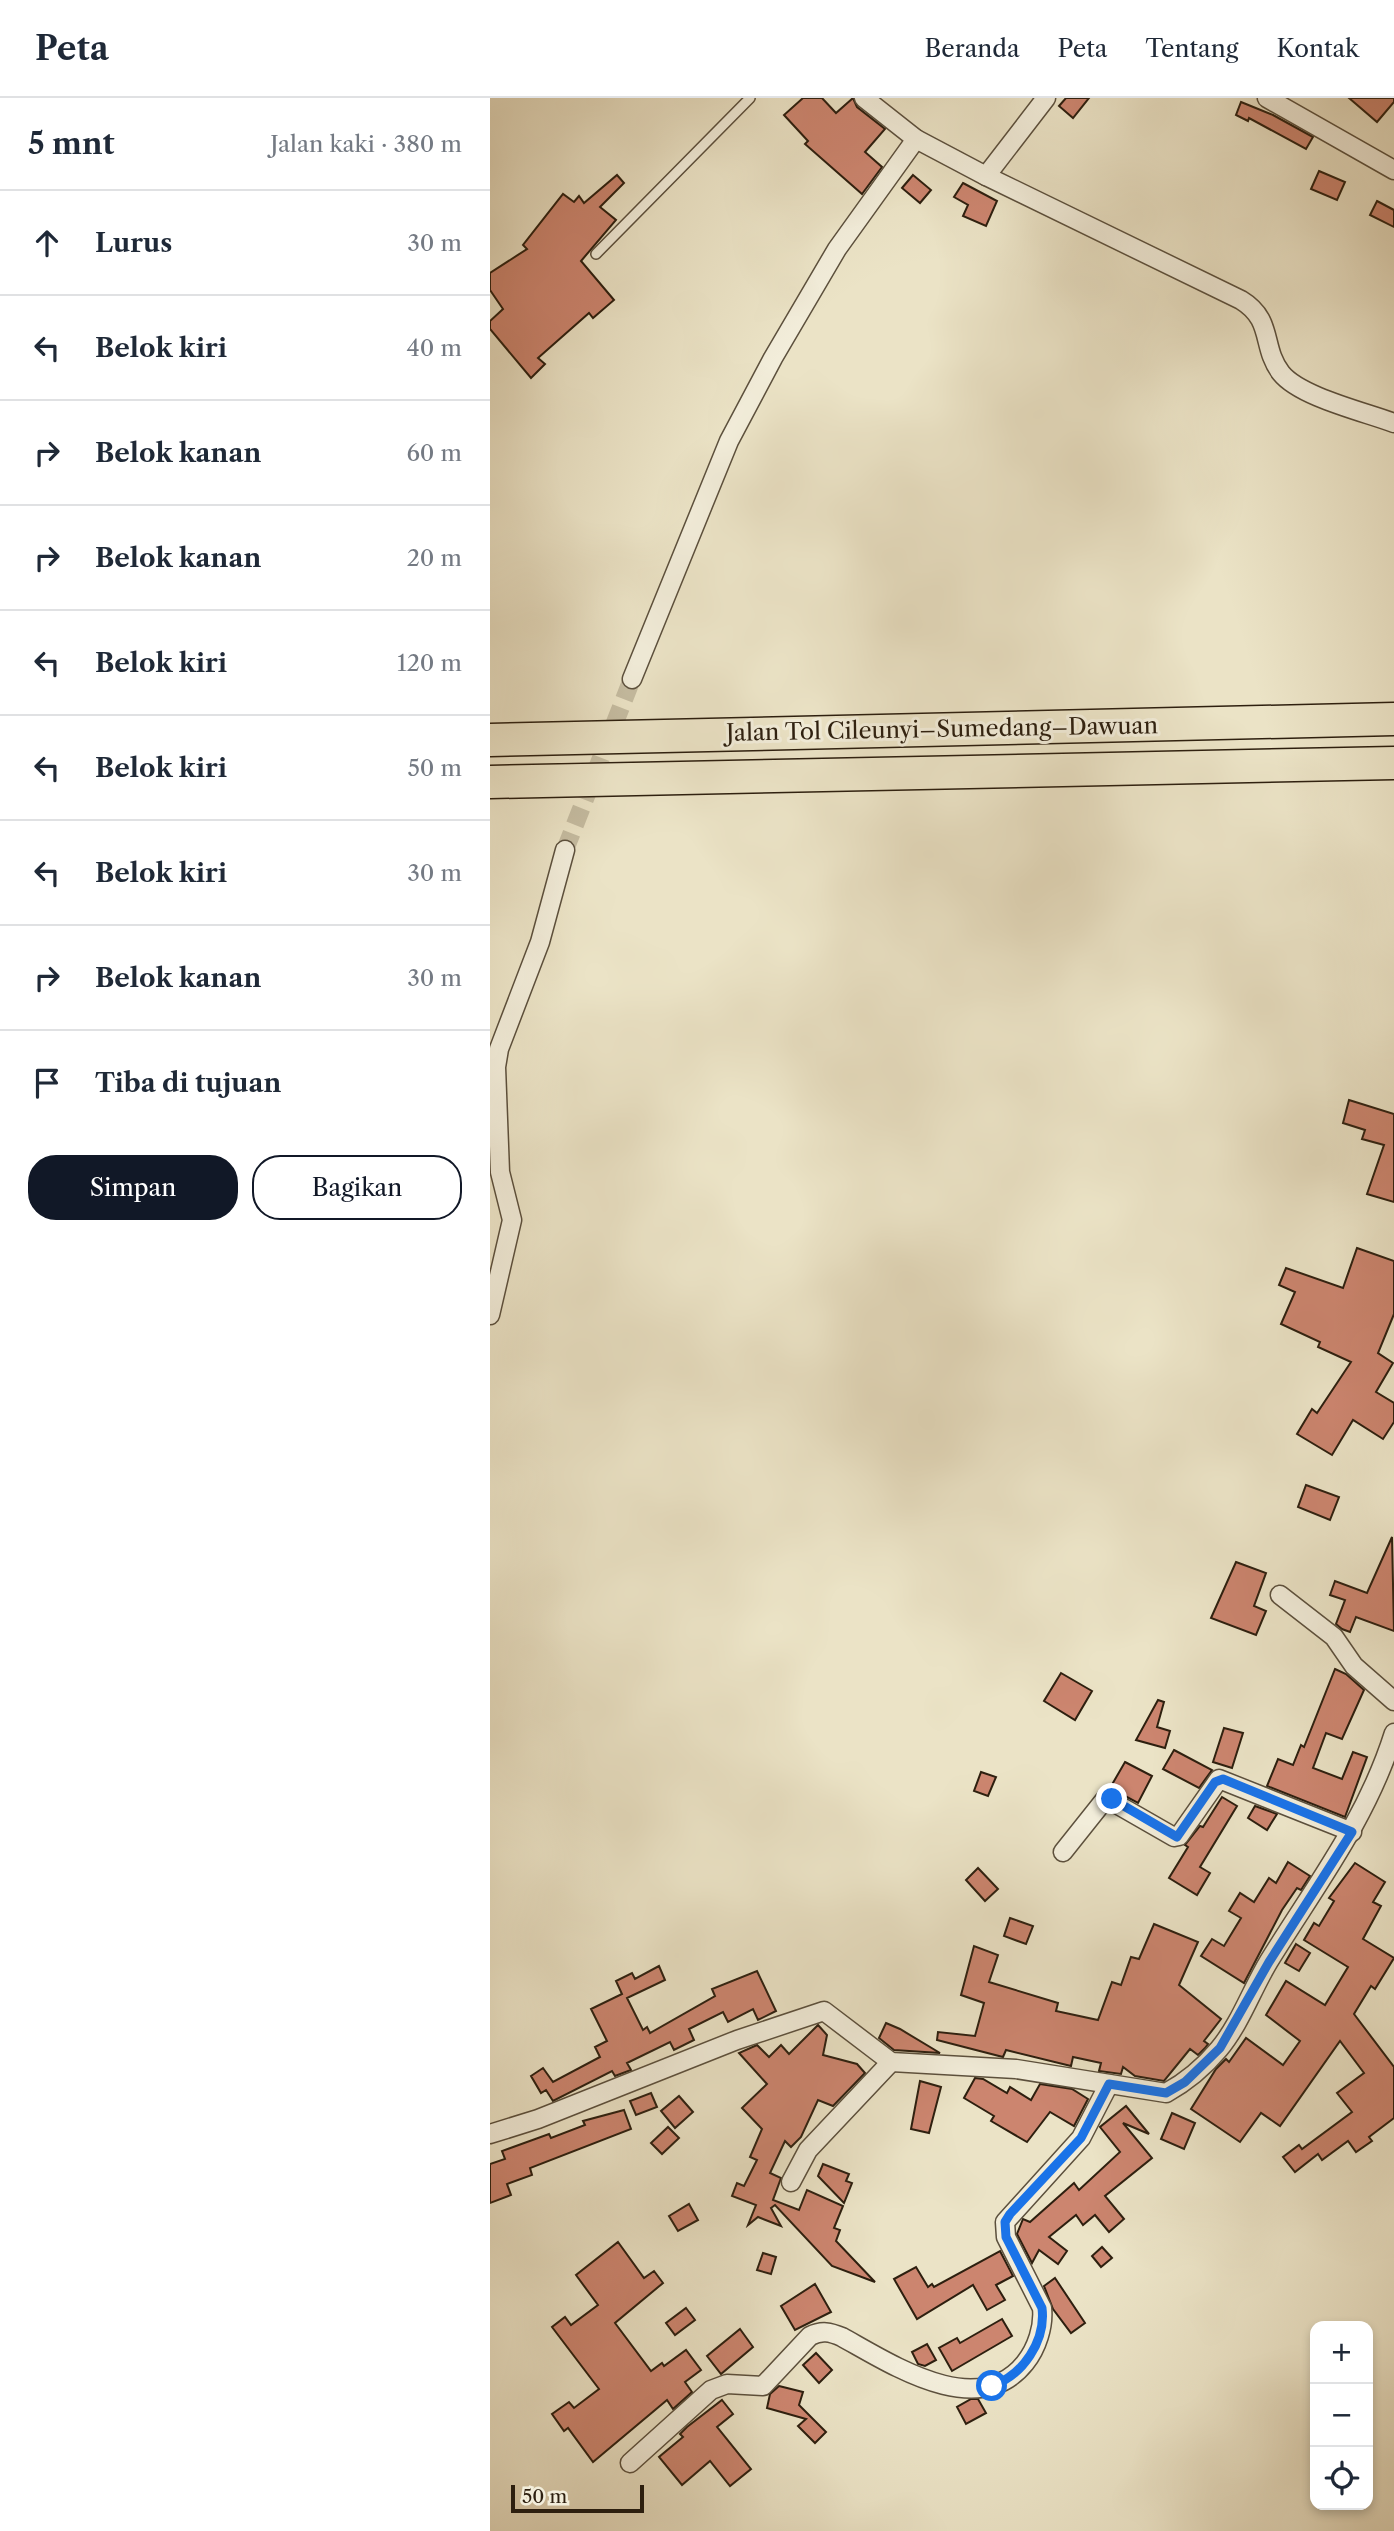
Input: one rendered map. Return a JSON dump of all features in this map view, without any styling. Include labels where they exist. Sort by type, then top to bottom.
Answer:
[{"type":"highway","name":"Jalan Tol Cileunyi–Sumedang–Dawuan","points":[[490,740],[1394,719]]},
{"type":"highway","name":"Jalan Tol Cileunyi–Sumedang–Dawuan","points":[[490,782],[1394,762]]},
{"type":"street","points":[[864,98],[916,139],[1241,300],[1259,313],[1275,362],[1289,382],[1394,424]]},
{"type":"street","points":[[986,176],[1046,98]]},
{"type":"street","points":[[1267,98],[1394,170]]},
{"type":"street","points":[[632,678],[723,454],[773,358],[837,250],[916,139]]},
{"type":"street","points":[[490,1315],[512,1220],[500,1171],[498,1058],[504,1030],[540,942],[565,849]]},
{"type":"street","points":[[1280,1595],[1334,1636],[1354,1666],[1394,1702]]},
{"type":"street","points":[[490,2134],[538,2119],[817,2011],[824,2011],[835,2018],[891,2062],[1016,2069],[1166,2093],[1185,2082],[1220,2048],[1269,1962],[1352,1832],[1384,1765],[1394,1733]]},
{"type":"street","points":[[1062,1852],[1107,1798],[1174,1837],[1180,1836],[1219,1779],[1352,1832]]},
{"type":"street","points":[[791,2182],[808,2150],[891,2062]]},
{"type":"street","points":[[630,2463],[719,2385],[758,2387],[769,2383],[810,2336],[817,2332],[831,2332],[842,2337],[917,2378],[967,2388],[992,2386],[1018,2371],[1035,2345],[1043,2316],[1042,2308],[1006,2237],[1005,2222],[1081,2138],[1109,2084]]},
{"type":"lane","points":[[596,254],[750,98]]},
{"type":"building","points":[[803,98],[822,98],[836,113],[853,98],[857,107],[885,129],[865,152],[882,167],[862,194],[805,144],[808,141],[784,115]]},
{"type":"building","points":[[1066,98],[1089,98],[1073,118],[1059,106]]},
{"type":"building","points":[[1349,98],[1394,98],[1394,102],[1377,122]]},
{"type":"building","points":[[1241,102],[1273,115],[1313,137],[1306,149],[1249,118],[1248,121],[1236,115]]},
{"type":"building","points":[[1319,171],[1345,182],[1337,200],[1311,189]]},
{"type":"building","points":[[617,175],[624,183],[600,207],[616,220],[581,261],[614,300],[593,318],[589,313],[538,358],[545,364],[531,378],[490,329],[490,321],[503,309],[490,290],[490,273],[527,249],[523,245],[563,194],[574,202],[579,196],[584,203]]},
{"type":"building","points":[[913,175],[931,190],[920,203],[902,188]]},
{"type":"building","points":[[963,183],[997,201],[986,226],[963,216],[968,205],[954,197]]},
{"type":"building","points":[[1377,201],[1394,210],[1394,227],[1370,215]]},
{"type":"building","points":[[1349,1100],[1394,1114],[1394,1202],[1367,1194],[1384,1145],[1362,1139],[1365,1130],[1343,1123]]},
{"type":"building","points":[[1357,1248],[1394,1261],[1394,1314],[1378,1353],[1393,1363],[1376,1392],[1394,1403],[1394,1422],[1383,1439],[1353,1420],[1332,1455],[1297,1434],[1312,1409],[1317,1413],[1351,1362],[1318,1347],[1320,1342],[1281,1324],[1295,1292],[1279,1285],[1286,1268],[1343,1288]]},
{"type":"building","points":[[1306,1485],[1339,1497],[1330,1520],[1298,1507]]},
{"type":"building","points":[[1392,1537],[1394,1631],[1356,1617],[1350,1632],[1342,1629],[1336,1624],[1345,1600],[1330,1595],[1335,1581],[1367,1593]]},
{"type":"building","points":[[1236,1562],[1266,1573],[1254,1606],[1266,1611],[1256,1635],[1211,1618]]},
{"type":"building","points":[[1335,1669],[1346,1674],[1364,1690],[1342,1739],[1326,1733],[1313,1768],[1342,1779],[1353,1752],[1367,1757],[1345,1817],[1267,1786],[1278,1759],[1293,1765],[1301,1745],[1304,1747]]},
{"type":"building","points":[[1061,1673],[1092,1691],[1075,1720],[1044,1701]]},
{"type":"building","points":[[1158,1700],[1164,1702],[1157,1727],[1170,1731],[1165,1748],[1136,1740]]},
{"type":"building","points":[[1224,1728],[1243,1733],[1232,1768],[1213,1762]]},
{"type":"building","points":[[1174,1750],[1212,1770],[1199,1788],[1163,1769]]},
{"type":"building","points":[[1125,1762],[1152,1776],[1138,1803],[1110,1788]]},
{"type":"building","points":[[981,1772],[996,1777],[988,1796],[974,1791]]},
{"type":"building","points":[[1222,1797],[1237,1806],[1200,1867],[1210,1873],[1197,1895],[1169,1878],[1188,1847],[1185,1845],[1200,1826],[1203,1827]]},
{"type":"building","points":[[1255,1806],[1277,1814],[1267,1830],[1248,1818]]},
{"type":"building","points":[[1288,1862],[1310,1876],[1301,1890],[1297,1888],[1282,1910],[1244,1983],[1201,1956],[1212,1939],[1224,1946],[1241,1918],[1229,1911],[1240,1893],[1254,1902],[1269,1878],[1276,1883]]},
{"type":"building","points":[[1355,1863],[1385,1882],[1373,1902],[1381,1906],[1363,1939],[1394,1958],[1375,1989],[1371,1986],[1354,2014],[1394,2067],[1394,2118],[1369,2137],[1372,2141],[1356,2152],[1348,2141],[1322,2160],[1318,2154],[1295,2172],[1283,2157],[1299,2145],[1302,2149],[1352,2112],[1337,2093],[1364,2073],[1340,2041],[1280,2126],[1261,2113],[1240,2142],[1191,2109],[1216,2069],[1226,2059],[1229,2062],[1246,2038],[1283,2065],[1300,2041],[1266,2015],[1286,1981],[1325,2005],[1348,1967],[1304,1940],[1314,1923],[1319,1926],[1334,1901],[1329,1898]]},
{"type":"building","points":[[978,1868],[998,1889],[985,1901],[966,1880]]},
{"type":"building","points":[[1010,1918],[1033,1926],[1026,1944],[1004,1936]]},
{"type":"building","points":[[1154,1924],[1198,1942],[1179,1985],[1221,2019],[1204,2041],[1208,2044],[1205,2048],[1198,2055],[1190,2049],[1164,2081],[1135,2076],[1123,2067],[1121,2074],[1099,2071],[1101,2063],[1073,2057],[1071,2066],[1006,2050],[1003,2057],[937,2040],[938,2032],[975,2036],[984,2003],[961,1995],[974,1946],[998,1955],[989,1982],[1058,2003],[1056,2011],[1098,2020],[1112,1982],[1121,1985],[1131,1957],[1139,1959]]},
{"type":"building","points":[[1296,1944],[1310,1953],[1299,1971],[1285,1963]]},
{"type":"building","points":[[659,1966],[665,1980],[627,1998],[643,2030],[647,2027],[650,2033],[715,1996],[712,1989],[757,1971],[776,2011],[758,2020],[753,2009],[728,2022],[723,2012],[689,2029],[694,2040],[674,2050],[670,2042],[627,2063],[631,2070],[615,2076],[612,2071],[553,2101],[546,2090],[541,2093],[531,2076],[543,2068],[553,2082],[600,2057],[595,2047],[607,2041],[591,2009],[622,1994],[616,1981],[632,1973],[635,1979]]},
{"type":"building","points":[[886,2023],[940,2053],[894,2050],[879,2038]]},
{"type":"building","points":[[818,2025],[827,2035],[823,2055],[857,2064],[865,2073],[833,2106],[818,2100],[801,2137],[791,2147],[785,2141],[770,2173],[781,2178],[773,2200],[799,2210],[807,2190],[843,2206],[834,2228],[840,2230],[836,2241],[875,2282],[832,2266],[775,2205],[771,2208],[781,2226],[758,2217],[748,2225],[756,2205],[732,2196],[737,2183],[744,2186],[757,2160],[750,2157],[762,2129],[742,2108],[767,2084],[739,2053],[757,2045],[769,2057],[781,2045],[789,2054]]},
{"type":"building","points":[[975,2078],[983,2079],[1007,2093],[1010,2087],[1031,2100],[1040,2084],[1072,2089],[1088,2099],[1074,2126],[1050,2112],[1027,2142],[991,2121],[994,2116],[964,2098]]},
{"type":"building","points":[[920,2081],[941,2087],[929,2133],[911,2129]]},
{"type":"building","points":[[651,2093],[657,2107],[636,2115],[630,2101]]},
{"type":"building","points":[[679,2096],[693,2112],[675,2128],[661,2111]]},
{"type":"building","points":[[1126,2106],[1149,2134],[1123,2123],[1152,2158],[1105,2196],[1124,2219],[1109,2232],[1095,2215],[1083,2225],[1076,2215],[1049,2237],[1067,2251],[1058,2264],[1039,2250],[1032,2263],[1017,2234],[1023,2219],[1030,2222],[1074,2183],[1079,2190],[1120,2152],[1100,2127]]},
{"type":"building","points":[[624,2110],[631,2129],[530,2168],[532,2175],[507,2184],[511,2195],[490,2203],[490,2164],[505,2159],[502,2151],[549,2134],[551,2138],[585,2125],[583,2121]]},
{"type":"building","points":[[1172,2113],[1195,2123],[1184,2149],[1161,2139]]},
{"type":"building","points":[[668,2127],[679,2138],[662,2154],[651,2143]]},
{"type":"building","points":[[823,2164],[849,2174],[846,2181],[852,2183],[844,2203],[818,2176]]},
{"type":"building","points":[[689,2204],[698,2220],[678,2231],[669,2216]]},
{"type":"building","points":[[618,2242],[644,2278],[654,2271],[663,2283],[615,2323],[651,2371],[662,2363],[664,2366],[686,2350],[701,2370],[685,2382],[692,2392],[673,2409],[667,2400],[593,2462],[568,2428],[564,2431],[552,2414],[569,2402],[574,2408],[599,2389],[552,2327],[565,2317],[571,2325],[598,2305],[576,2275]]},
{"type":"building","points":[[1102,2247],[1112,2258],[1101,2267],[1092,2256]]},
{"type":"building","points":[[1000,2251],[1013,2276],[996,2285],[1005,2300],[987,2310],[973,2285],[917,2319],[894,2279],[916,2267],[928,2287],[932,2284],[934,2287]]},
{"type":"building","points":[[763,2253],[776,2257],[771,2274],[757,2270]]},
{"type":"building","points":[[1055,2278],[1085,2323],[1071,2333],[1053,2309],[1044,2286]]},
{"type":"building","points":[[815,2284],[831,2312],[795,2330],[781,2306]]},
{"type":"building","points":[[686,2308],[695,2320],[675,2335],[666,2323]]},
{"type":"building","points":[[1002,2319],[1012,2336],[952,2371],[939,2348],[957,2338],[960,2343]]},
{"type":"building","points":[[740,2329],[753,2347],[721,2374],[707,2356]]},
{"type":"building","points":[[927,2344],[936,2360],[925,2366],[918,2364],[912,2352]]},
{"type":"building","points":[[816,2353],[832,2370],[819,2383],[803,2365]]},
{"type":"building","points":[[779,2386],[803,2392],[799,2405],[826,2432],[815,2443],[798,2426],[806,2419],[767,2408],[770,2394]]},
{"type":"building","points":[[971,2399],[978,2399],[986,2413],[966,2424],[957,2407]]},
{"type":"building","points":[[722,2400],[733,2414],[717,2427],[751,2469],[730,2486],[710,2461],[682,2485],[659,2457],[683,2437],[680,2434],[687,2427]]},
{"type":"tunnel","points":[[565,850],[632,679]]},
{"type":"route","points":[[992,2386],[1005,2382],[1029,2357],[1043,2316],[1042,2308],[1006,2237],[1005,2222],[1010,2214],[1081,2138],[1109,2084],[1146,2092],[1166,2093],[1185,2082],[1220,2048],[1269,1962],[1352,1832],[1223,1779],[1215,1782],[1182,1834],[1177,1837],[1112,1799]]}]
